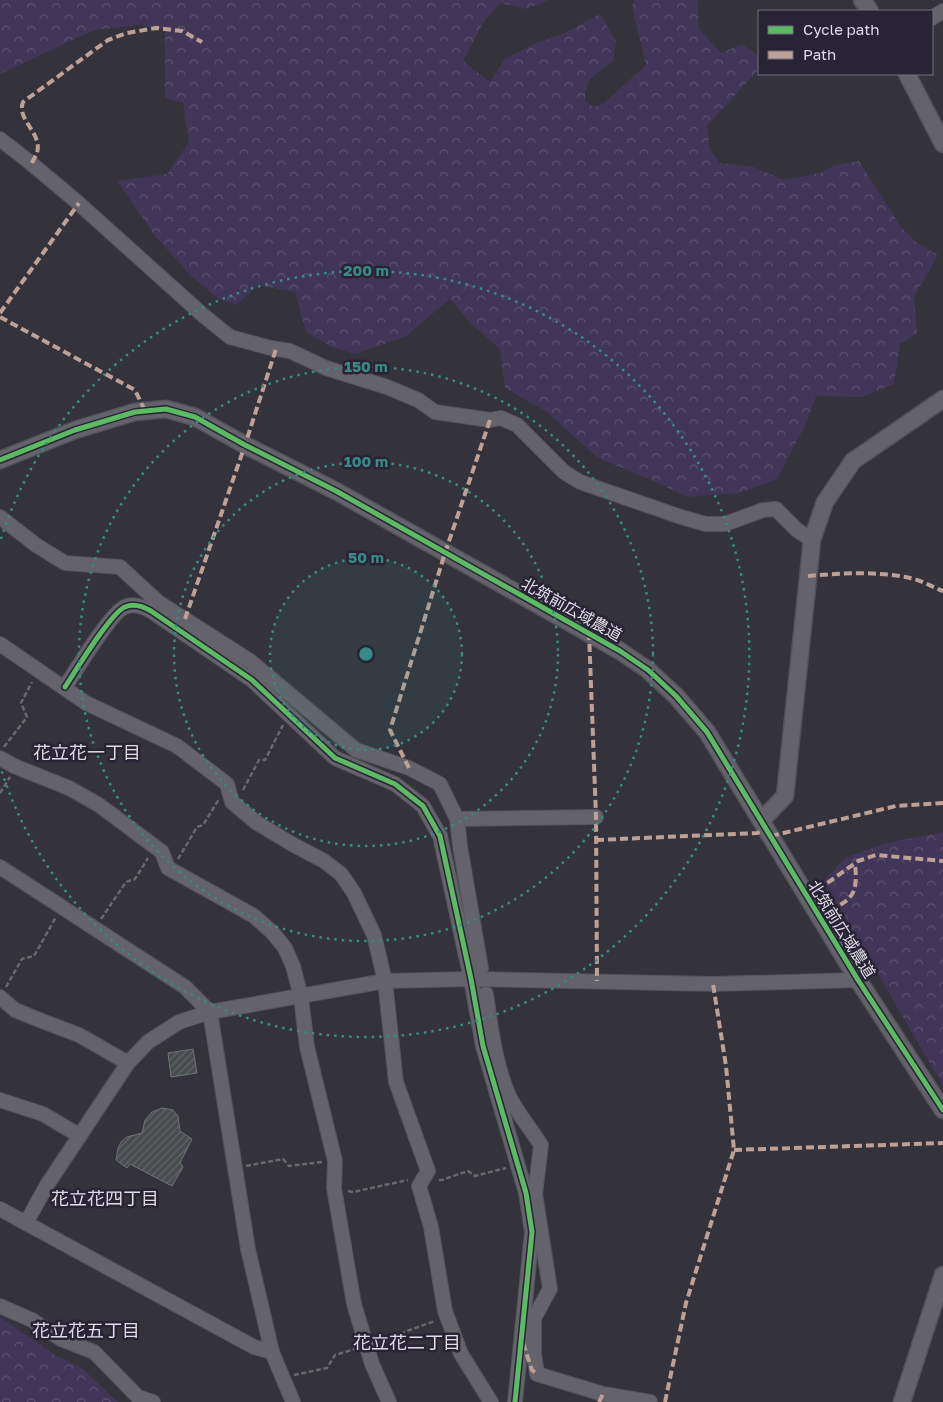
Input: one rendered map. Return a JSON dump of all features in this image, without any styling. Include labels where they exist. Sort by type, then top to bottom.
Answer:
[{"type":"street","points":[[908,75],[943,144]]},
{"type":"street","points":[[0,140],[76,201],[230,337],[290,351],[326,368],[387,387],[418,400],[435,412],[490,420],[502,418],[517,425],[564,472],[580,482],[706,524],[725,524],[763,510],[776,509],[797,530],[812,540]]},
{"type":"street","points":[[761,821],[784,796],[812,540],[825,502],[853,461],[943,400]]},
{"type":"street","name":"北筑前広域農道","points":[[0,460],[75,430],[135,412],[166,409],[195,417],[245,445],[336,491],[589,632],[648,670],[676,696],[707,732],[858,980],[943,1110]]},
{"type":"street","points":[[0,516],[36,545],[65,563],[120,567],[158,602],[250,661],[356,750],[409,768],[440,784],[457,819],[481,968]]},
{"type":"street","points":[[65,687],[114,616],[126,606],[140,606],[151,611],[252,680],[335,758],[395,784],[423,806],[440,836],[471,979],[483,1046],[526,1193],[532,1232],[515,1402]]},
{"type":"street","points":[[0,644],[86,703],[177,746],[227,784],[232,802],[257,823],[324,861],[341,874],[354,893],[374,935],[385,981],[396,1082],[428,1171],[419,1186],[431,1227],[447,1317],[461,1354],[492,1402]]},
{"type":"street","points":[[0,758],[16,767],[69,788],[99,805],[162,852],[168,868],[254,916],[272,932],[284,948],[293,966],[301,997],[307,1047],[335,1161],[334,1188],[354,1304],[365,1345],[389,1402]]},
{"type":"street","points":[[385,780],[389,761]]},
{"type":"street","points":[[457,819],[596,817]]},
{"type":"street","points":[[0,867],[185,987],[210,1012],[248,1249],[272,1352],[293,1402]]},
{"type":"street","points":[[26,1223],[47,1185],[128,1063],[148,1042],[179,1022],[210,1012],[385,981],[471,979],[713,984],[858,980]]},
{"type":"street","points":[[486,994],[493,1041],[503,1081],[510,1097],[541,1144],[535,1194],[550,1290],[534,1318],[534,1354],[537,1374],[603,1394],[650,1402]]},
{"type":"street","points":[[0,997],[15,1010],[79,1035],[128,1063]]},
{"type":"street","points":[[0,1100],[43,1114],[80,1136]]},
{"type":"street","points":[[0,1209],[254,1347],[272,1352]]},
{"type":"street","points":[[902,1402],[943,1275]]},
{"type":"street","points":[[0,1306],[32,1320],[61,1340],[94,1352],[138,1397],[153,1402]]},
{"type":"path","points":[[0,752],[27,717],[20,703],[39,670]]},
{"type":"path","points":[[232,802],[245,788],[259,760],[265,760],[289,714]]},
{"type":"path","points":[[0,793],[16,767]]},
{"type":"path","points":[[168,868],[180,857],[196,826],[203,825],[227,784]]},
{"type":"path","points":[[95,928],[126,882],[135,880],[148,858],[162,852]]},
{"type":"path","points":[[0,997],[22,959],[34,956],[61,907]]},
{"type":"path","points":[[235,1168],[283,1159],[289,1166],[335,1161]]},
{"type":"path","points":[[283,1378],[327,1368],[335,1355],[447,1317]]},
{"type":"green space","points":[[0,0],[549,0],[527,9],[500,3],[483,23],[463,61],[490,82],[505,59],[534,44],[567,32],[600,14],[616,41],[613,61],[593,77],[585,93],[585,101],[594,107],[603,104],[646,65],[632,7],[634,0],[698,0],[698,28],[721,53],[742,44],[758,56],[758,70],[707,126],[710,150],[720,163],[754,167],[783,180],[821,173],[835,165],[859,161],[901,227],[916,242],[938,255],[914,297],[917,333],[900,344],[894,384],[861,397],[816,396],[805,426],[777,479],[739,493],[687,497],[598,458],[547,412],[505,388],[500,349],[470,323],[450,299],[406,336],[355,354],[332,347],[306,332],[295,292],[257,285],[237,305],[219,299],[190,275],[155,236],[117,181],[167,174],[189,142],[183,103],[165,98],[165,29],[141,25],[94,30],[0,74]]},
{"type":"green space","points":[[943,832],[943,1086],[824,881],[845,858],[886,843]]},
{"type":"green space","points":[[0,1317],[55,1355],[83,1369],[118,1402],[0,1402]]},
{"type":"building","points":[[193,1049],[197,1073],[171,1077],[168,1053]]},
{"type":"building","points":[[162,1108],[173,1110],[178,1116],[180,1131],[192,1139],[180,1163],[183,1167],[172,1186],[130,1164],[127,1168],[116,1160],[121,1142],[127,1137],[142,1133],[145,1120],[152,1112]]},
{"type":"marked path","points":[[32,163],[38,146],[23,115],[23,102],[108,40],[127,33],[156,28],[182,31],[202,42]]},
{"type":"marked path","points":[[0,313],[79,203]]},
{"type":"marked path","points":[[0,317],[135,390],[145,411]]},
{"type":"marked path","points":[[185,619],[276,349]]},
{"type":"marked path","points":[[409,768],[390,730],[445,553],[490,420]]},
{"type":"marked path","points":[[808,576],[846,573],[885,574],[914,579],[943,591]]},
{"type":"marked path","points":[[589,632],[596,817],[597,981]]},
{"type":"marked path","points":[[771,836],[896,806],[943,803]]},
{"type":"marked path","points":[[596,840],[757,833],[767,830]]},
{"type":"marked path","points":[[808,897],[858,861],[876,855],[943,861]]},
{"type":"marked path","points":[[819,916],[850,898],[855,885],[855,864]]},
{"type":"marked path","points":[[665,1402],[686,1303],[734,1150],[726,1066],[713,984]]},
{"type":"marked path","points":[[734,1150],[943,1143]]},
{"type":"marked path","points":[[523,1343],[532,1370],[537,1374]]},
{"type":"marked path","points":[[599,1402],[603,1394]]},
{"type":"cycle path","points":[[0,460],[75,430],[135,412],[166,409],[195,417],[245,445],[336,491],[620,651],[648,670],[676,696],[707,732],[858,980],[943,1110]]},
{"type":"cycle path","points":[[65,687],[102,631],[119,611],[128,606],[142,607],[151,611],[252,680],[335,758],[395,784],[423,806],[440,836],[471,979],[483,1046],[526,1193],[532,1232],[515,1402]]},
{"type":"district","name":"花立花一丁目","points":[[87,753]]},
{"type":"district","name":"花立花四丁目","points":[[105,1199]]},
{"type":"district","name":"花立花五丁目","points":[[86,1331]]},
{"type":"district","name":"花立花二丁目","points":[[407,1343]]}]
